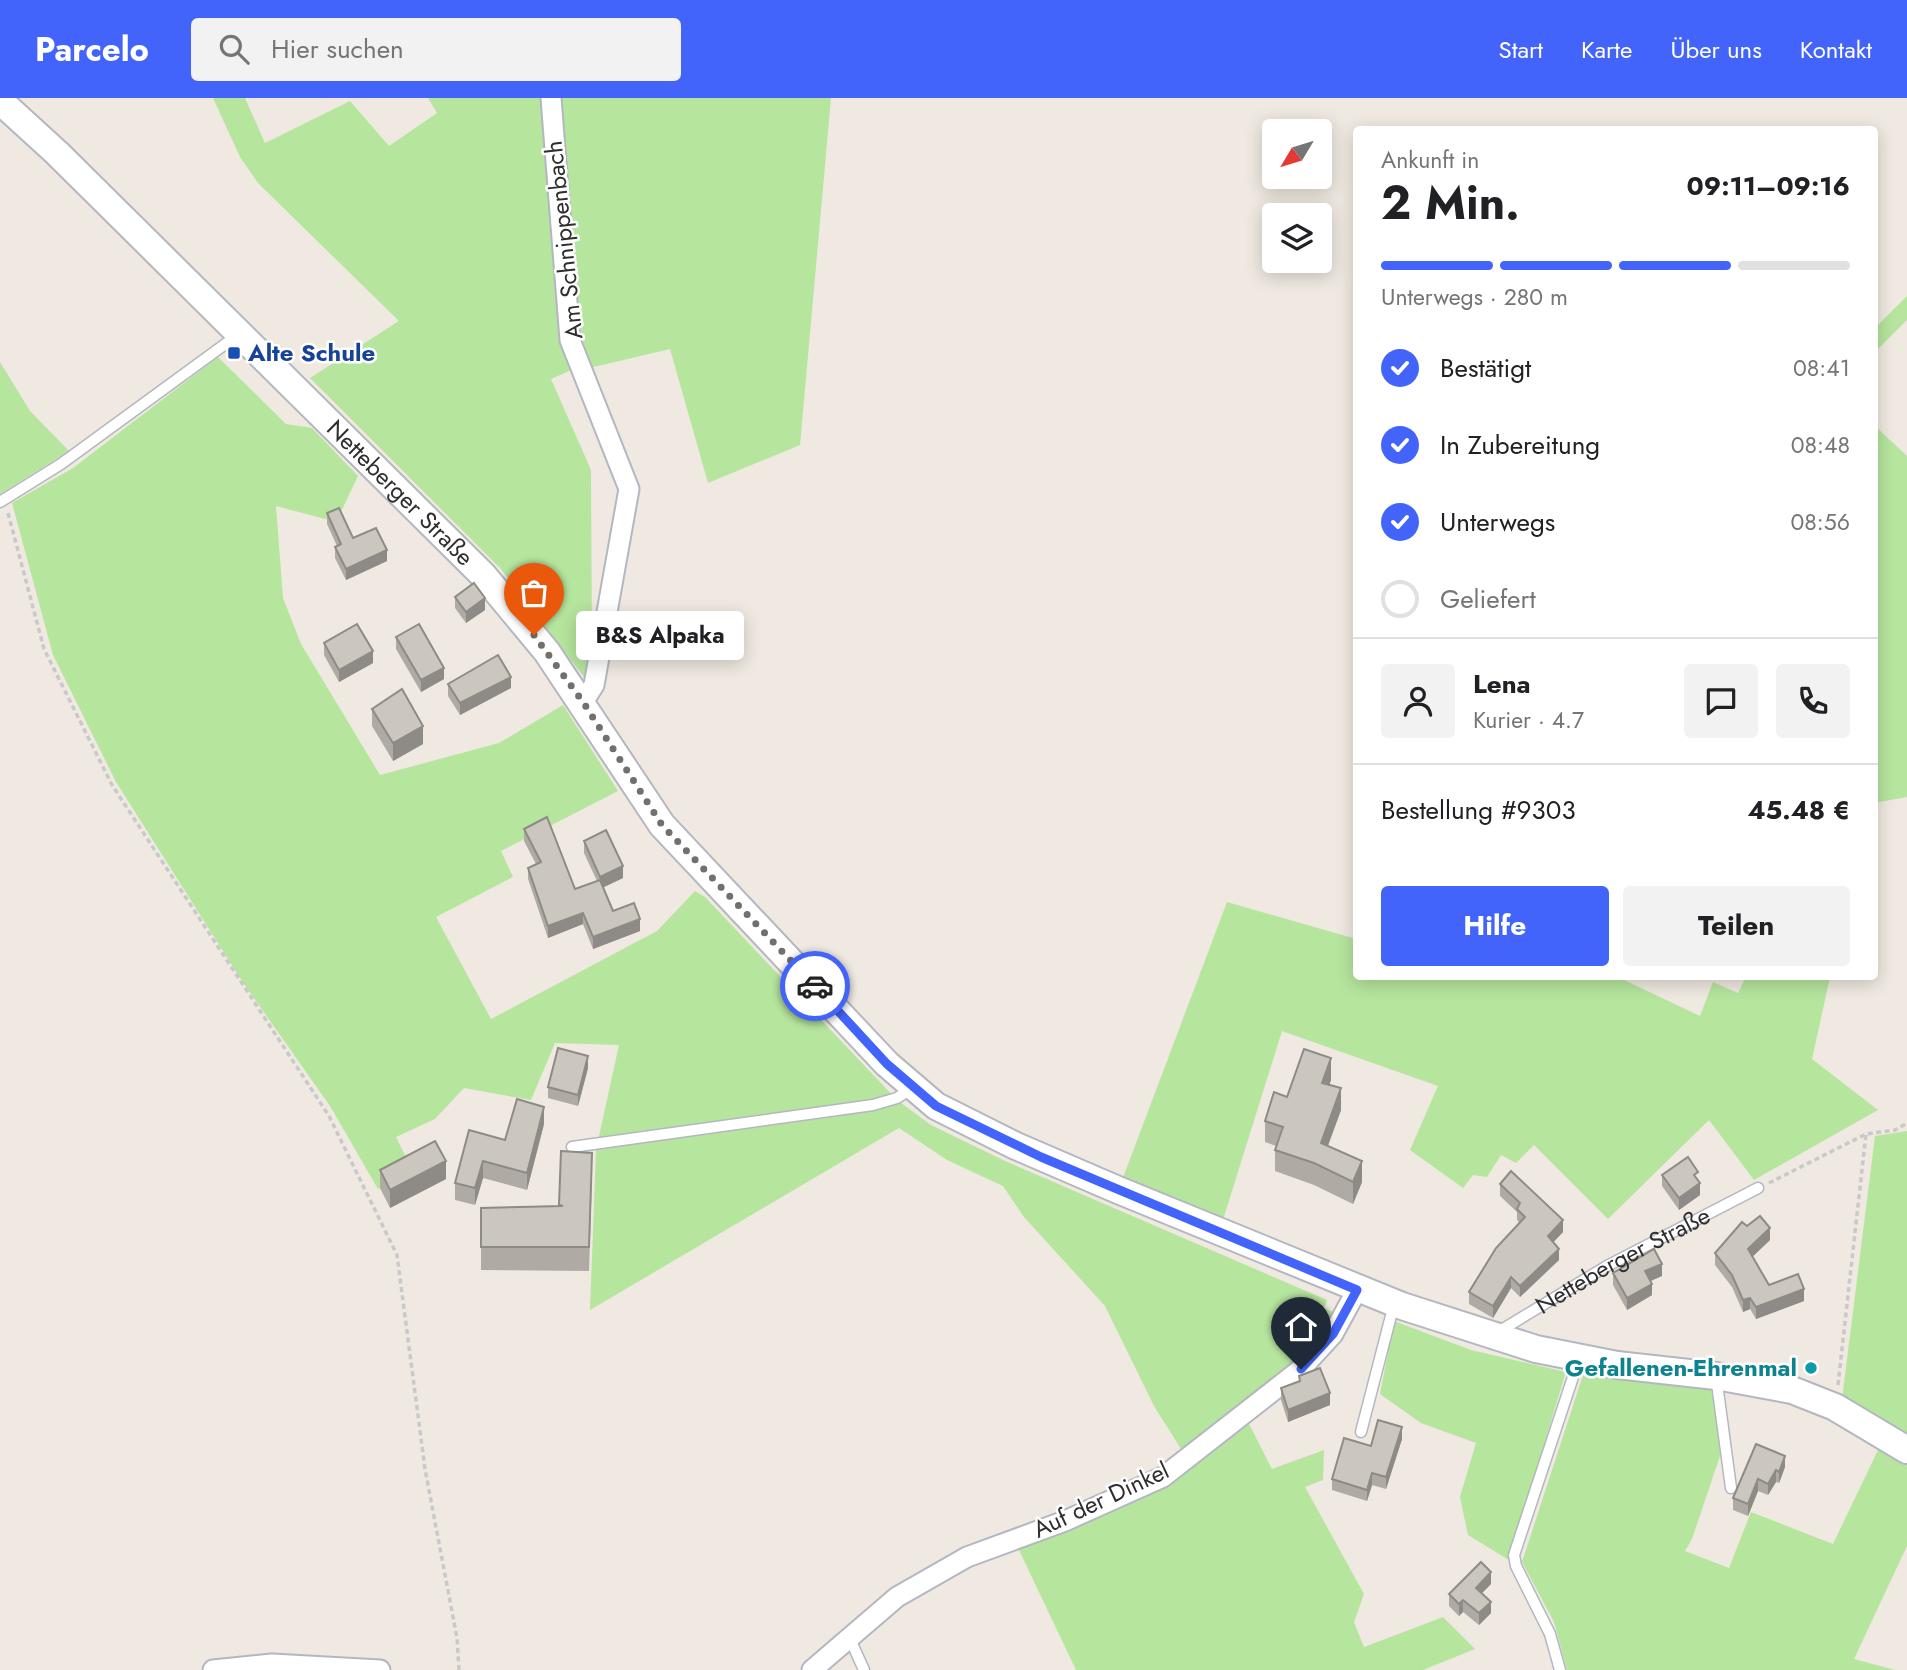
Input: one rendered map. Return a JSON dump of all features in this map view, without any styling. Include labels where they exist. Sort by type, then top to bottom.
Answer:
[{"type":"street","name":"Am Schnippenbach","points":[[551,98],[570,340],[629,489],[593,685],[583,702]]},
{"type":"street","name":"Netteberger Straße","points":[[0,101],[484,576],[530,630],[583,702],[662,825],[912,1087],[936,1106],[1016,1146],[1394,1304],[1490,1337],[1579,1358],[1716,1376],[1792,1390],[1835,1407],[1907,1450]]},
{"type":"street","name":"Auf der Dinkel","points":[[812,1670],[897,1597],[967,1557],[1065,1521],[1163,1477],[1301,1369],[1333,1334],[1357,1290]]},
{"type":"street","points":[[213,1670],[272,1664],[380,1670]]},
{"type":"lane","points":[[3,501],[61,464],[239,333]]},
{"type":"lane","points":[[572,1147],[873,1105],[897,1098],[912,1087]]},
{"type":"lane","name":"Netteberger Straße","points":[[1490,1337],[1607,1266],[1758,1188]]},
{"type":"lane","points":[[1362,1432],[1394,1304]]},
{"type":"lane","points":[[1560,1670],[1549,1634],[1516,1566],[1514,1555],[1579,1358]]},
{"type":"lane","points":[[1716,1376],[1731,1488]]},
{"type":"lane","points":[[850,1639],[864,1670]]},
{"type":"path","points":[[3,501],[44,649],[112,785],[329,1116],[397,1255],[425,1469],[457,1638],[459,1670]]},
{"type":"path","points":[[1758,1188],[1866,1134],[1895,1130],[1907,1123]]},
{"type":"path","points":[[1835,1407],[1866,1134]]},
{"type":"green space","points":[[213,98],[245,98],[265,143],[350,101],[389,146],[437,113],[428,98],[543,98],[576,368],[551,379],[591,470],[592,648],[584,677],[500,568],[310,378],[399,321],[258,183],[240,157]]},
{"type":"green space","points":[[558,98],[831,98],[800,445],[708,483],[670,349],[585,369]]},
{"type":"green space","points":[[1907,296],[1907,320],[1878,349],[1878,325]]},
{"type":"green space","points":[[218,357],[286,424],[312,428],[358,476],[339,516],[329,520],[276,506],[283,598],[301,644],[380,775],[499,743],[563,705],[618,791],[501,851],[513,877],[436,917],[491,1019],[657,931],[695,891],[705,897],[897,1100],[931,1125],[1005,1161],[1327,1300],[1324,1308],[1333,1312],[1315,1344],[1250,1398],[1188,1460],[1154,1406],[1105,1306],[1024,1217],[1003,1186],[947,1160],[899,1128],[590,1310],[596,1150],[619,1045],[555,1043],[531,1100],[464,1088],[435,1119],[396,1137],[413,1171],[378,1189],[330,1106],[242,981],[116,782],[53,655],[12,503],[73,468]]},
{"type":"green space","points":[[0,362],[30,411],[69,451],[0,494]]},
{"type":"green space","points":[[1878,429],[1907,456],[1907,797],[1878,802]]},
{"type":"green space","points":[[1227,902],[1353,938],[1353,980],[1624,980],[1700,1016],[1713,982],[1738,993],[1744,980],[1829,980],[1812,1059],[1878,1110],[1754,1180],[1709,1120],[1608,1219],[1534,1145],[1516,1163],[1501,1155],[1487,1177],[1473,1175],[1463,1188],[1410,1150],[1438,1086],[1282,1031],[1222,1223],[1121,1183]]},
{"type":"green space","points":[[1907,1131],[1907,1436],[1842,1399],[1875,1136]]},
{"type":"green space","points":[[1394,1321],[1471,1350],[1566,1372],[1509,1560],[1468,1535],[1460,1497],[1476,1443],[1421,1423],[1380,1394]]},
{"type":"green space","points":[[1583,1375],[1712,1390],[1721,1453],[1692,1539],[1685,1551],[1729,1568],[1751,1512],[1833,1544],[1879,1448],[1907,1464],[1907,1546],[1854,1659],[1895,1670],[1567,1670],[1554,1622],[1522,1562]]},
{"type":"green space","points":[[1248,1422],[1272,1469],[1324,1450],[1323,1480],[1305,1487],[1364,1594],[1354,1622],[1364,1647],[1443,1617],[1475,1649],[1423,1670],[1076,1670],[1018,1548]]},
{"type":"building","points":[[339,508],[353,538],[376,528],[387,550],[346,569],[335,547],[341,544],[327,513]]},
{"type":"building","points":[[474,583],[485,598],[466,612],[455,597]]},
{"type":"building","points":[[357,624],[373,651],[339,670],[324,643]]},
{"type":"building","points":[[419,624],[444,668],[421,680],[396,637]]},
{"type":"building","points":[[498,655],[511,677],[460,703],[448,684]]},
{"type":"building","points":[[402,689],[423,726],[393,743],[372,709]]},
{"type":"building","points":[[547,817],[575,889],[600,880],[613,911],[634,903],[640,919],[593,937],[583,913],[548,926],[528,868],[541,862],[524,829]]},
{"type":"building","points":[[606,830],[623,866],[600,877],[584,841]]},
{"type":"building","points":[[558,1048],[588,1056],[578,1095],[548,1087]]},
{"type":"building","points":[[1304,1049],[1331,1058],[1322,1083],[1341,1088],[1321,1143],[1362,1161],[1353,1182],[1314,1163],[1275,1150],[1283,1127],[1265,1121],[1274,1092],[1287,1097]]},
{"type":"building","points":[[517,1099],[544,1107],[527,1173],[483,1161],[475,1188],[455,1183],[469,1130],[505,1140]]},
{"type":"building","points":[[435,1141],[446,1161],[390,1190],[380,1170]]},
{"type":"building","points":[[561,1151],[592,1153],[589,1247],[481,1247],[481,1208],[563,1206],[559,1205]]},
{"type":"building","points":[[1688,1157],[1698,1172],[1694,1175],[1700,1183],[1679,1198],[1662,1175]]},
{"type":"building","points":[[1511,1171],[1563,1220],[1548,1236],[1559,1249],[1520,1286],[1511,1277],[1493,1306],[1469,1292],[1496,1248],[1525,1217],[1517,1209],[1520,1203],[1500,1184]]},
{"type":"building","points":[[1760,1216],[1770,1228],[1748,1249],[1769,1285],[1798,1274],[1804,1289],[1756,1307],[1750,1298],[1743,1300],[1732,1275],[1715,1253],[1742,1222],[1747,1226]]},
{"type":"building","points":[[1654,1249],[1662,1264],[1645,1271],[1652,1284],[1627,1298],[1613,1273]]},
{"type":"building","points":[[1320,1368],[1330,1393],[1288,1410],[1281,1388],[1300,1381],[1299,1376]]},
{"type":"building","points":[[1378,1420],[1402,1427],[1386,1477],[1372,1473],[1367,1490],[1332,1479],[1344,1438],[1371,1446]]},
{"type":"building","points":[[1756,1444],[1785,1456],[1779,1472],[1776,1470],[1768,1484],[1758,1479],[1748,1504],[1733,1498]]},
{"type":"building","points":[[1481,1562],[1491,1572],[1476,1588],[1491,1602],[1479,1613],[1463,1600],[1459,1604],[1449,1594]]},
{"type":"way so far","points":[[534,635],[583,702],[662,825],[690,859],[815,986]]},
{"type":"place","name":"Alte Schule","points":[[234,353]]},
{"type":"place","name":"B&S Alpaka","points":[[534,635]]},
{"type":"place","name":"Gefallenen-Ehrenmal","points":[[1811,1368]]},
{"type":"route","points":[[815,986],[887,1064],[936,1106],[1041,1157],[1357,1290],[1333,1334],[1301,1369]]}]
